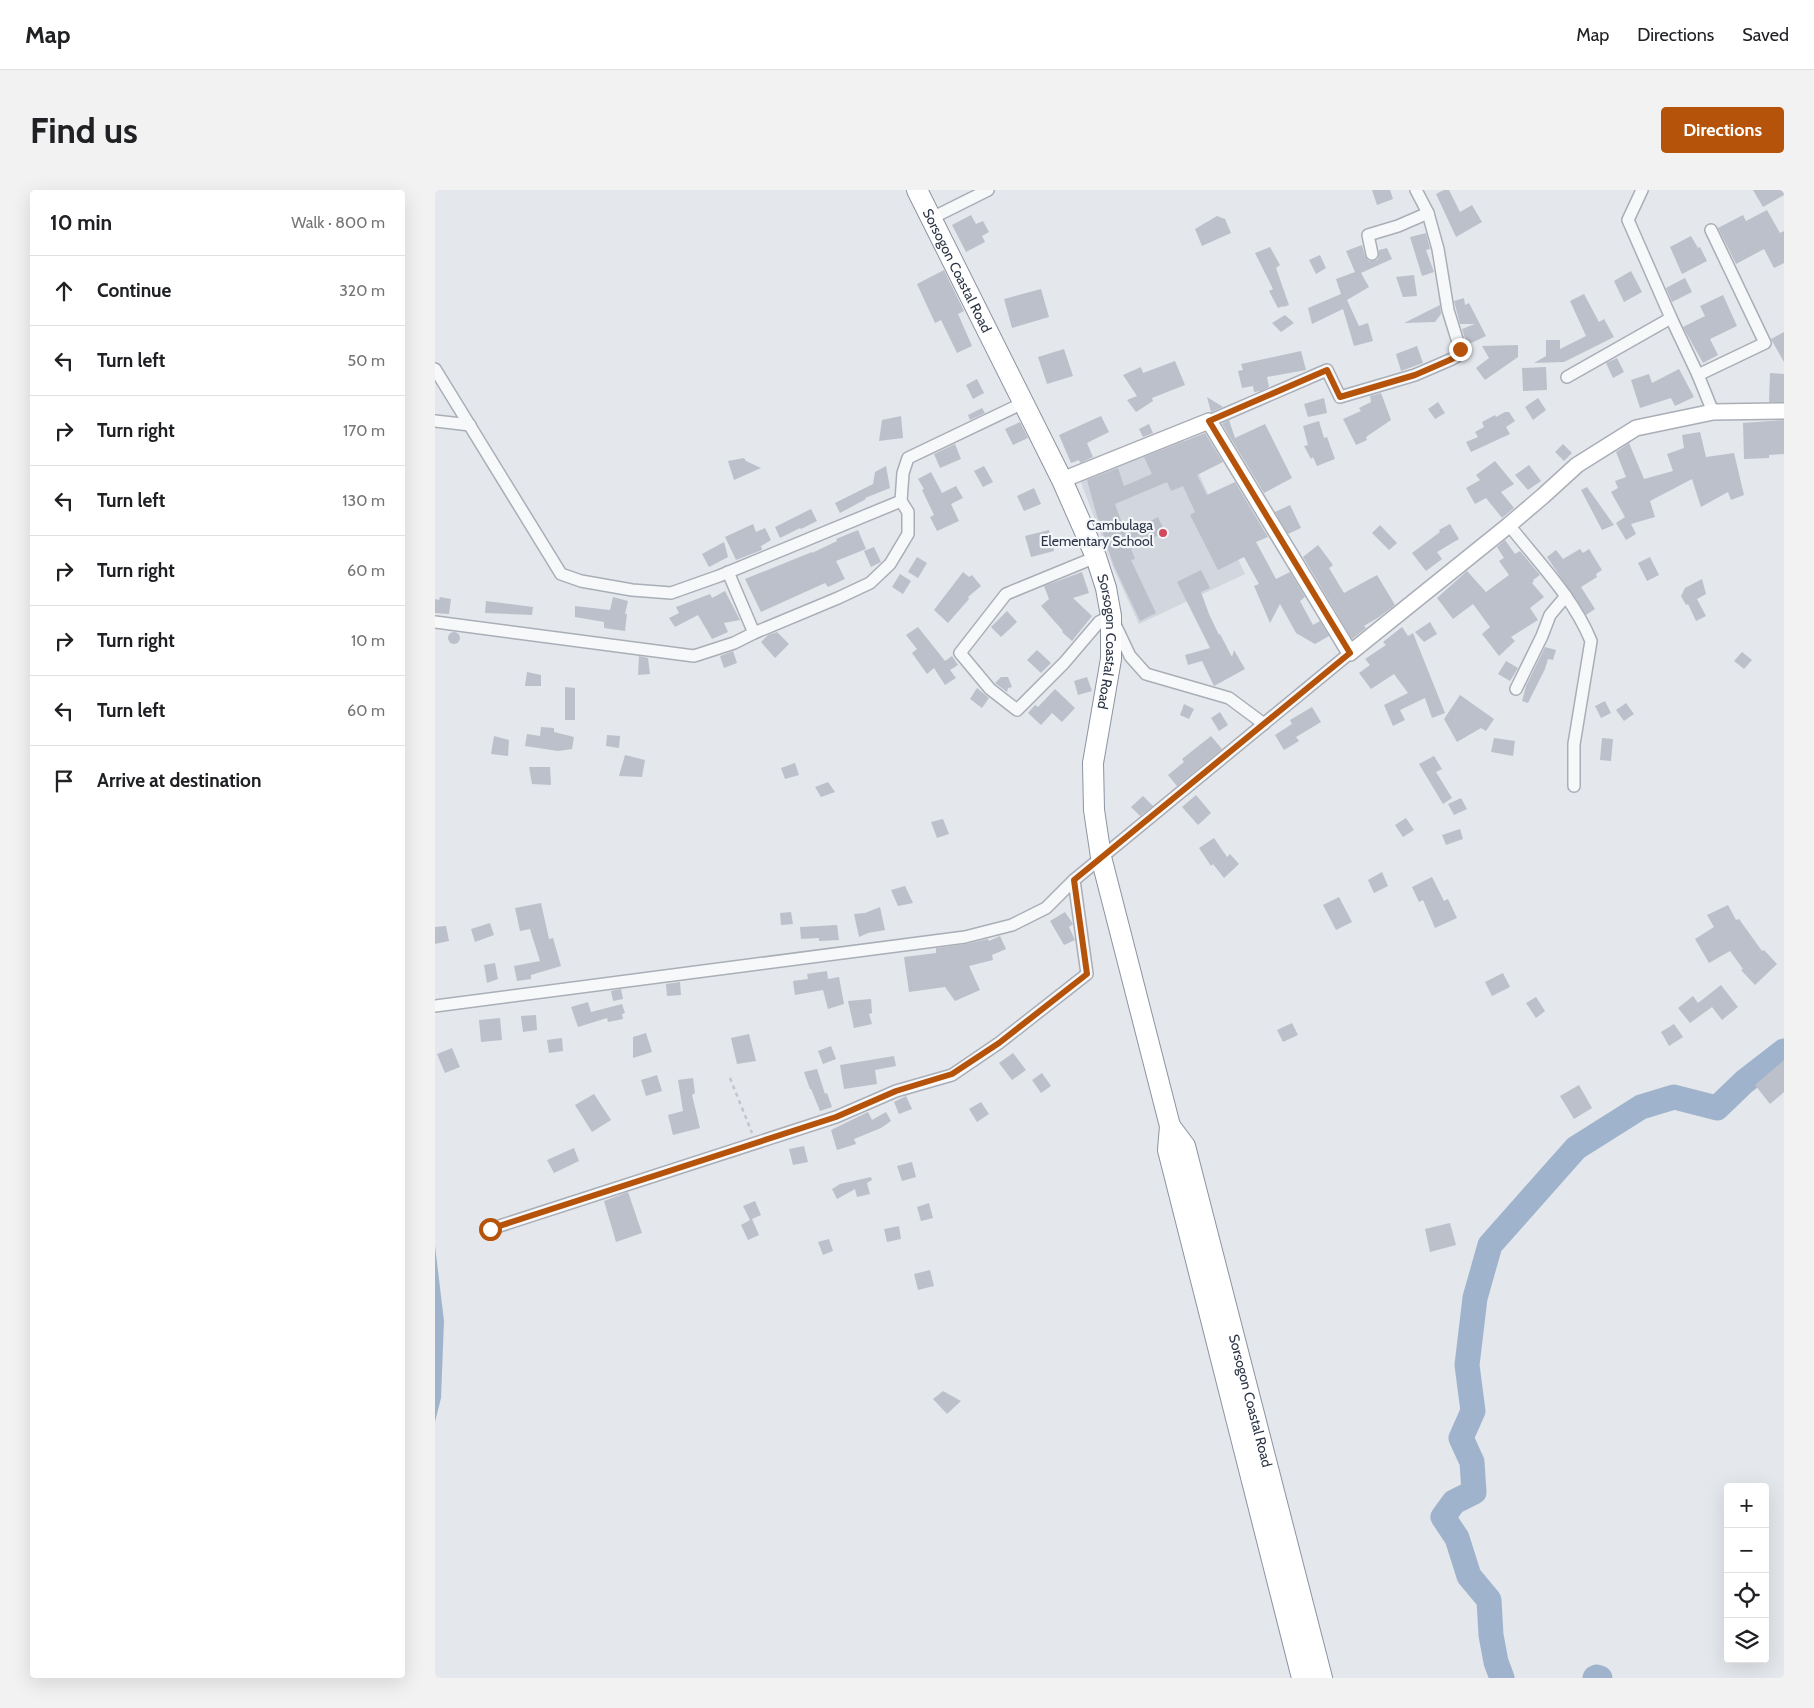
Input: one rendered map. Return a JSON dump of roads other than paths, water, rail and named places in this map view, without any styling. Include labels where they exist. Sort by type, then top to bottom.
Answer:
[{"type":"highway","name":"Sorsogon Coastal Road","points":[[917,190],[1062,480],[1096,557],[1106,588],[1111,616],[1111,659],[1093,763],[1093,810],[1101,858],[1170,1126],[1168,1150],[1302,1678]]},
{"type":"highway","name":"Sorsogon Coastal Road","points":[[1170,1126],[1185,1146],[1322,1678]]},
{"type":"street","points":[[932,218],[989,190]]},
{"type":"street","points":[[1062,480],[1209,421],[1327,370],[1340,397],[1415,375],[1457,356],[1460,349],[1449,310],[1438,249],[1428,213],[1416,190]]},
{"type":"street","points":[[1643,190],[1628,220],[1713,412]]},
{"type":"street","points":[[1372,254],[1368,235],[1398,226],[1428,213]]},
{"type":"street","points":[[1698,375],[1765,343],[1711,230]]},
{"type":"street","points":[[1567,377],[1671,318]]},
{"type":"street","points":[[435,369],[561,574],[581,581],[632,590],[671,594],[901,501]]},
{"type":"street","points":[[435,622],[694,656],[734,643],[870,583],[890,564],[908,534],[908,512],[901,501],[903,473],[908,458],[1023,403]]},
{"type":"street","points":[[435,1006],[965,937],[1012,925],[1046,908],[1074,880],[1509,525],[1577,465],[1636,428],[1713,412],[1784,411]]},
{"type":"street","points":[[435,421],[470,425]]},
{"type":"street","points":[[1209,421],[1350,653]]},
{"type":"street","points":[[1509,525],[1566,596],[1584,625],[1591,641],[1574,744],[1574,786]]},
{"type":"street","points":[[1096,557],[1006,594],[960,653],[990,689],[1017,710],[1063,663],[1099,622],[1111,616],[1130,656],[1146,674],[1229,698],[1264,724]]},
{"type":"street","points":[[727,572],[754,633]]},
{"type":"street","points":[[1516,689],[1550,615],[1566,596]]},
{"type":"street","points":[[490,1229],[836,1117],[896,1091],[952,1074],[999,1043],[1087,974],[1074,880]]},
{"type":"water","points":[[435,1246],[444,1321],[441,1398],[435,1422]]},
{"type":"waterway","points":[[1502,1678],[1496,1662],[1491,1635],[1489,1600],[1469,1576],[1457,1538],[1443,1517],[1454,1502],[1474,1492],[1472,1462],[1461,1438],[1473,1411],[1467,1365],[1475,1298],[1490,1245],[1576,1148],[1641,1107],[1674,1097],[1717,1108],[1744,1082],[1784,1051]]},
{"type":"waterway","points":[[1595,1678],[1600,1678]]},
{"type":"place","name":"Cambulaga Elementary School","points":[[1163,533]]}]
